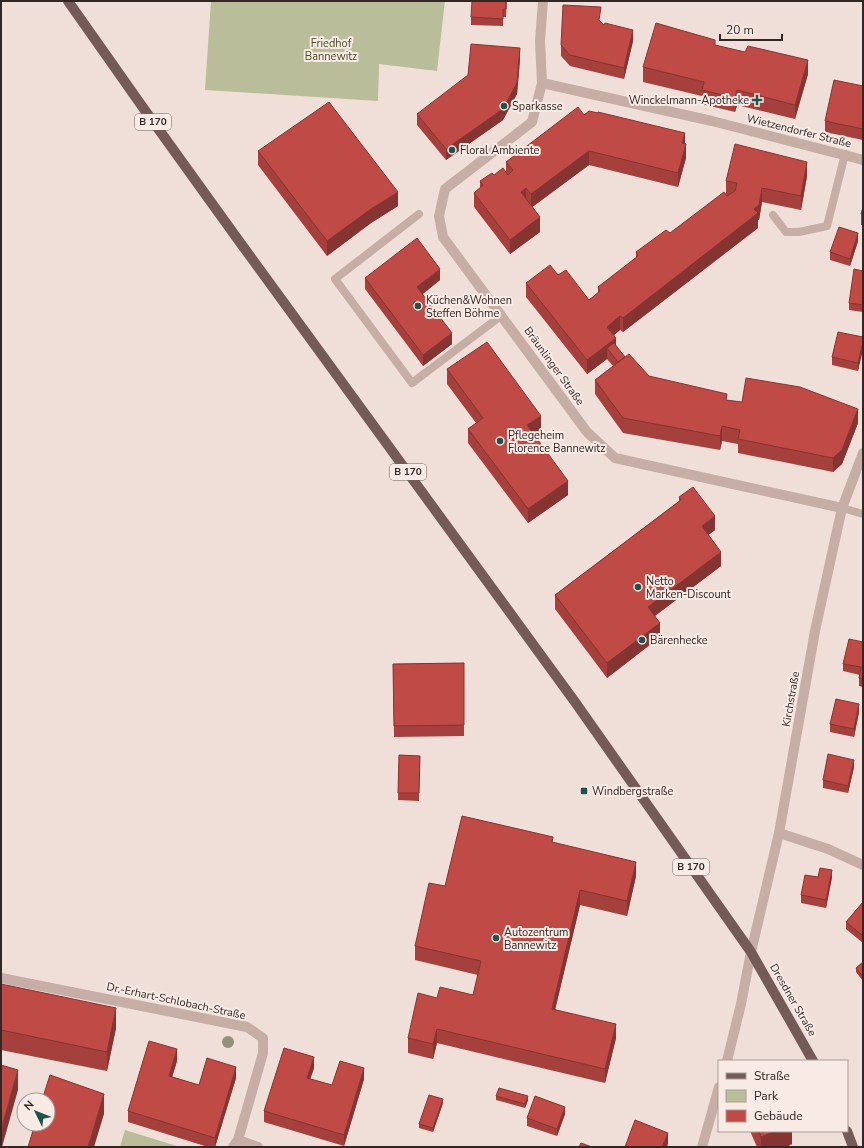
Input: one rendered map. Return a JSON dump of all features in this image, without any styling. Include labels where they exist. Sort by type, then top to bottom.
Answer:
[{"type":"main road","name":"B 170","points":[[68,1],[221,216],[575,702],[751,952]]},
{"type":"main road","name":"Dresdner Straße","points":[[751,952],[812,1060]]},
{"type":"main road","points":[[847,1132],[853,1147]]},
{"type":"street","name":"Bräunlinger Straße","points":[[543,1],[540,41],[542,83],[532,122],[445,189],[440,216],[443,237],[587,432],[615,458],[842,508]]},
{"type":"street","name":"Wietzendorfer Straße","points":[[542,83],[712,121],[845,154],[863,160]]},
{"type":"street","name":"Kirchstraße","points":[[751,952],[778,833],[815,631],[842,508],[863,453]]},
{"type":"street","points":[[778,833],[828,849],[863,865]]},
{"type":"street","points":[[727,1060],[741,1004],[751,952]]},
{"type":"street","name":"Dr.-Erhart-Schlobach-Straße","points":[[1,978],[247,1027],[263,1038],[263,1053],[236,1143]]},
{"type":"street","points":[[702,1147],[718,1091]]},
{"type":"street","points":[[236,1143],[258,1147]]},
{"type":"lane","points":[[773,215],[786,232],[799,232],[827,226],[845,154]]},
{"type":"lane","points":[[419,214],[335,279],[412,383],[502,315]]},
{"type":"lane","points":[[842,508],[863,514]]},
{"type":"green space","name":"Friedhof Bannewitz","points":[[211,1],[445,1],[437,71],[379,64],[378,101],[205,90]]},
{"type":"green space","points":[[125,1130],[180,1147],[120,1147]]},
{"type":"building","points":[[472,1],[506,1],[506,9],[503,9],[503,19],[471,17]]},
{"type":"building","points":[[563,5],[601,7],[599,20],[604,25],[605,23],[633,30],[624,68],[570,55],[561,45]]},
{"type":"building","points":[[656,23],[715,40],[715,45],[745,52],[748,46],[808,60],[795,105],[737,90],[735,98],[702,90],[704,82],[643,67]]},
{"type":"building","points":[[471,44],[520,48],[517,83],[503,109],[446,149],[417,114],[468,75]]},
{"type":"building","points":[[834,80],[863,86],[863,129],[825,121]]},
{"type":"building","points":[[329,102],[398,192],[371,209],[327,241],[258,151]]},
{"type":"building","points":[[578,107],[584,115],[589,111],[598,112],[685,133],[682,143],[686,144],[678,173],[589,151],[531,194],[526,188],[521,192],[540,217],[510,240],[474,193],[483,185],[480,181],[492,173],[494,175],[503,168],[508,175],[513,170],[506,162]]},
{"type":"building","points":[[735,144],[807,162],[801,196],[762,188],[759,205],[754,209],[758,213],[623,318],[620,316],[607,327],[616,338],[587,360],[526,283],[550,265],[558,275],[566,270],[589,300],[600,291],[598,287],[638,256],[636,252],[666,230],[670,233],[724,192],[727,196],[735,191],[737,183],[726,181]]},
{"type":"building","points":[[839,227],[858,233],[850,259],[830,252]]},
{"type":"building","points":[[417,238],[440,269],[417,287],[452,333],[423,355],[365,278]]},
{"type":"building","points":[[854,269],[863,271],[863,305],[849,303]]},
{"type":"building","points":[[838,332],[863,337],[858,363],[832,357]]},
{"type":"building","name":"Pflegeheim Florence Bannewitz","points":[[487,342],[541,416],[527,425],[568,481],[528,509],[468,429],[483,418],[447,369]]},
{"type":"building","points":[[614,343],[625,357],[618,362],[607,348]]},
{"type":"building","points":[[629,354],[649,376],[727,394],[726,400],[742,402],[746,378],[800,387],[858,409],[842,450],[833,458],[738,439],[740,430],[722,426],[720,436],[623,418],[595,380]]},
{"type":"building","name":"Netto Marken-Discount","points":[[693,487],[715,516],[702,526],[721,552],[648,607],[660,623],[607,663],[555,595],[681,500],[679,497]]},
{"type":"building","points":[[849,639],[863,642],[863,679],[859,678],[861,667],[843,664]]},
{"type":"building","points":[[464,663],[464,725],[394,726],[393,664]]},
{"type":"building","points":[[836,699],[859,704],[854,729],[830,724]]},
{"type":"building","points":[[828,754],[854,760],[848,786],[823,780]]},
{"type":"building","points":[[399,755],[420,756],[419,793],[398,793]]},
{"type":"building","name":"Autozentrum Bannewitz","points":[[462,816],[553,837],[552,842],[636,862],[627,901],[580,890],[552,1009],[616,1024],[605,1069],[437,1029],[433,1044],[408,1038],[418,993],[437,998],[440,987],[473,995],[481,961],[415,946],[429,883],[445,886]]},
{"type":"building","points":[[820,868],[832,870],[826,900],[801,895],[805,875],[818,877]]},
{"type":"building","points":[[863,902],[863,936],[846,922]]},
{"type":"building","points":[[863,962],[863,977],[856,968]]},
{"type":"building","points":[[1,984],[116,1008],[107,1052],[1,1030]]},
{"type":"building","points":[[149,1041],[177,1049],[169,1076],[199,1085],[207,1058],[236,1067],[215,1138],[128,1111]]},
{"type":"building","points":[[284,1048],[314,1057],[307,1078],[332,1085],[340,1061],[364,1068],[344,1135],[264,1111]]},
{"type":"building","points":[[1,1065],[18,1070],[1,1130]]},
{"type":"building","points":[[50,1075],[104,1094],[88,1147],[28,1147],[33,1132],[56,1132],[56,1092],[45,1092]]},
{"type":"building","points":[[499,1088],[528,1096],[525,1104],[496,1096]]},
{"type":"building","points":[[429,1095],[443,1099],[433,1128],[419,1124]]},
{"type":"building","points":[[535,1096],[565,1107],[557,1129],[527,1118]]},
{"type":"building","points":[[635,1120],[668,1133],[662,1147],[625,1147]]},
{"type":"building","points":[[759,1132],[774,1132],[761,1137]]},
{"type":"building","points":[[581,1143],[592,1147],[579,1147]]},
{"type":"place","name":"Winckelmann-Apotheke","points":[[757,100]]},
{"type":"place","name":"Sparkasse","points":[[504,106]]},
{"type":"place","name":"Floral Ambiente","points":[[452,150]]},
{"type":"place","name":"Küchen&Wohnen Steffen Böhme","points":[[418,306]]},
{"type":"place","name":"Pflegeheim Florence Bannewitz","points":[[500,441]]},
{"type":"place","name":"Netto Marken-Discount","points":[[638,587]]},
{"type":"place","name":"Bärenhecke","points":[[642,640]]},
{"type":"place","name":"Windbergstraße","points":[[584,791]]},
{"type":"place","name":"Autozentrum Bannewitz","points":[[496,938]]}]
